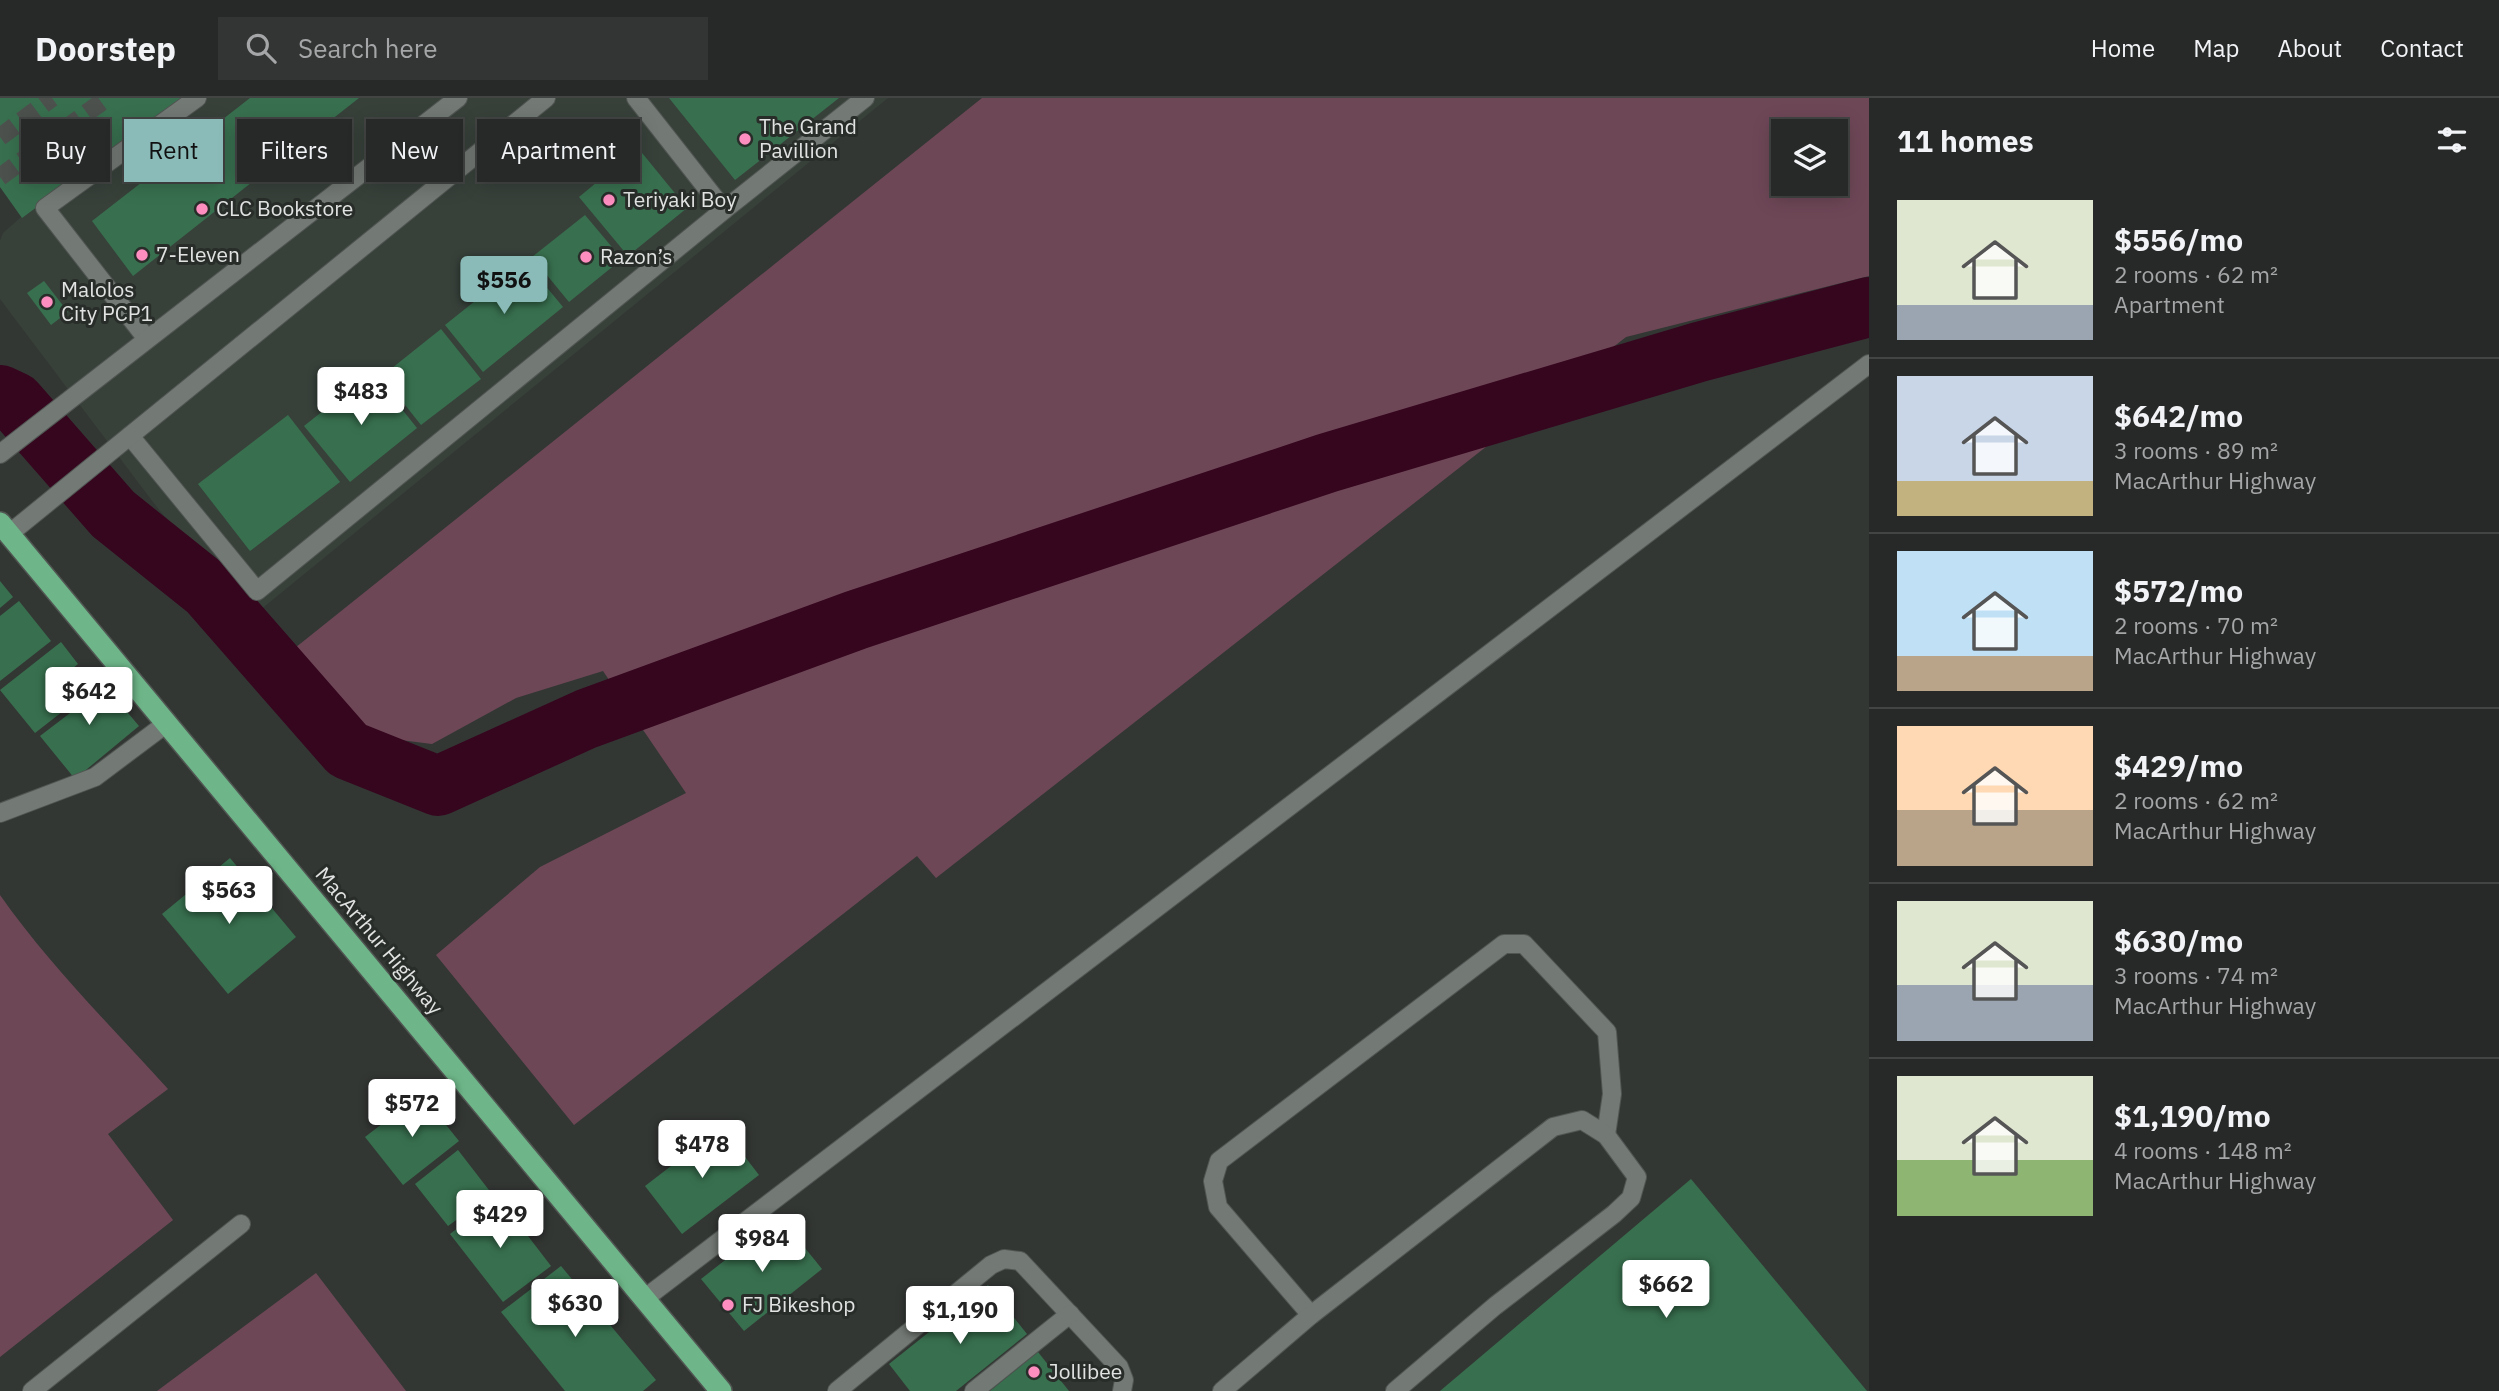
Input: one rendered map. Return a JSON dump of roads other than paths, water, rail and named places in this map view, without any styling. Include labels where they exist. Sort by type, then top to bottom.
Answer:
[{"type":"highway","name":"MacArthur Highway","points":[[4,528],[721,1391]]},
{"type":"street","points":[[147,339],[45,208],[197,98]]},
{"type":"street","points":[[3,451],[458,98]]},
{"type":"street","points":[[4,528],[51,499],[546,98]]},
{"type":"street","points":[[636,98],[724,210]]},
{"type":"street","points":[[130,436],[257,591],[865,98]]},
{"type":"street","points":[[644,1299],[1869,364]]},
{"type":"street","points":[[0,813],[95,777],[167,723]]},
{"type":"street","points":[[1311,1315],[1218,1207],[1213,1181],[1219,1161],[1504,944],[1524,944],[1607,1032],[1612,1094],[1606,1135]]},
{"type":"street","points":[[1222,1391],[1311,1315],[1553,1127],[1582,1120],[1606,1135],[1637,1177],[1632,1198],[1495,1306],[1395,1391]]},
{"type":"street","points":[[32,1391],[241,1224]]},
{"type":"street","points":[[847,1388],[991,1265],[1004,1259],[1020,1261],[1119,1367],[1124,1380],[1122,1391]]},
{"type":"street","points":[[974,1391],[1070,1314]]},
{"type":"waterway","points":[[0,395],[15,402],[113,514],[208,590],[348,750],[438,786],[586,719],[856,620],[1327,463],[1699,352],[1869,307]]},
{"type":"tunnel","points":[[0,137],[52,98]]},
{"type":"tunnel","points":[[0,177],[107,98]]},
{"type":"place","name":"The Grand Pavillion","points":[[745,139]]},
{"type":"place","name":"Teriyaki Boy","points":[[609,200]]},
{"type":"place","name":"CLC Bookstore","points":[[202,209]]},
{"type":"place","name":"7-Eleven","points":[[142,255]]},
{"type":"place","name":"Razon’s","points":[[586,257]]},
{"type":"place","name":"Malolos City PCP1","points":[[47,302]]},
{"type":"place","name":"FJ Bikeshop","points":[[728,1305]]},
{"type":"place","name":"Jollibee","points":[[1034,1372]]}]
